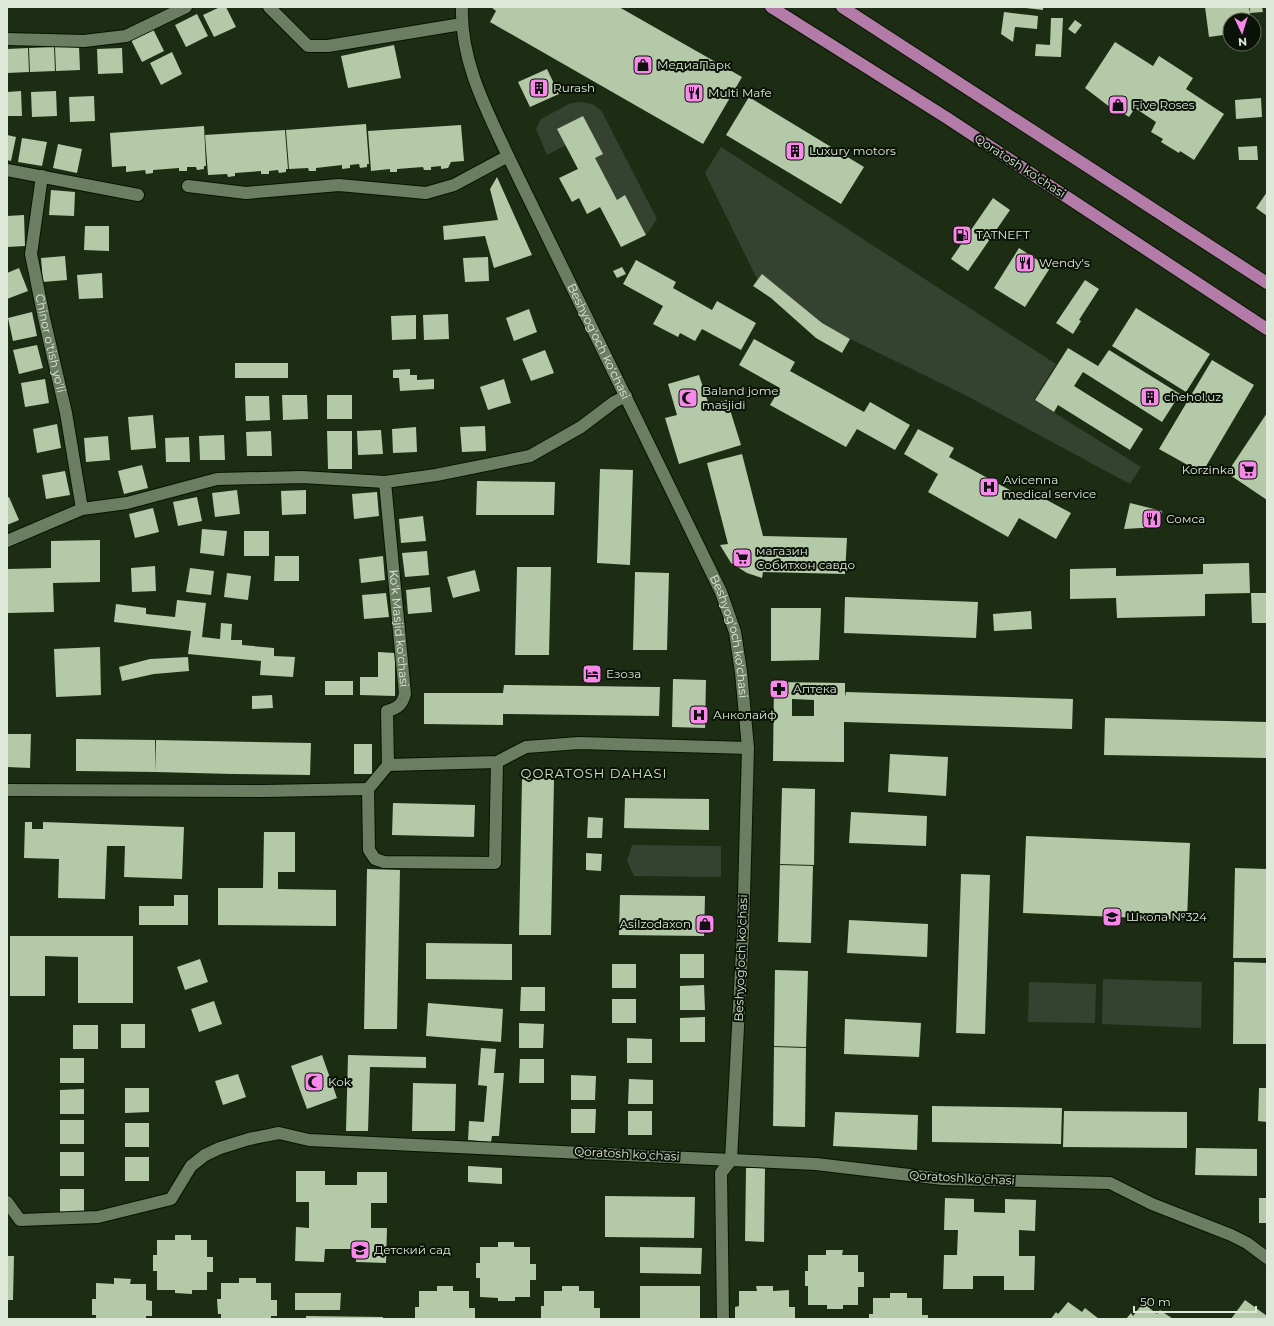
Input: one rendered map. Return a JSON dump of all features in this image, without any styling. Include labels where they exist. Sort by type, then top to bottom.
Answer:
[{"type":"main road","name":"Qoratosh ko'chasi","points":[[771,7],[947,118],[1267,329]]},
{"type":"main road","points":[[842,7],[1267,283]]},
{"type":"street","points":[[7,40],[84,41],[126,36],[186,7]]},
{"type":"street","points":[[269,7],[308,46],[328,46],[462,24]]},
{"type":"street","name":"Beshyog'och ko'chasi","points":[[462,7],[464,46],[479,91],[508,156],[721,592],[734,632],[741,672],[748,748],[743,932],[731,1160],[721,1173],[723,1319]]},
{"type":"street","points":[[188,186],[246,193],[338,185],[426,192],[454,185],[508,156]]},
{"type":"street","points":[[7,170],[138,195]]},
{"type":"street","name":"Chinor o'tish yo'li","points":[[42,176],[31,254],[66,413],[82,509]]},
{"type":"street","points":[[7,541],[82,509],[127,503],[217,479],[302,477],[384,482],[436,475],[530,456],[582,427],[614,402],[626,396]]},
{"type":"street","name":"Ko'k Masjid ko'chasi","points":[[384,482],[405,694],[403,702],[397,708],[387,711],[388,765]]},
{"type":"street","points":[[497,762],[495,863],[384,862],[375,859],[369,850],[368,789],[388,765],[471,761],[497,762],[526,747],[579,743],[748,748]]},
{"type":"street","points":[[7,790],[264,791],[368,789]]},
{"type":"street","name":"Qoratosh ko'chasi","points":[[7,1202],[20,1220],[98,1218],[172,1199],[191,1166],[204,1155],[248,1139],[279,1133],[309,1140],[816,1164],[943,1179],[1110,1184],[1152,1204],[1231,1235],[1247,1243],[1267,1258]]},
{"type":"green space","points":[[582,102],[592,104],[601,110],[657,219],[646,235],[625,195],[617,200],[595,158],[583,116],[558,129],[566,145],[547,155],[536,129],[541,119],[571,103]]},
{"type":"green space","points":[[721,147],[1056,364],[1034,400],[1141,467],[1130,484],[969,397],[832,330],[759,283],[705,173]]},
{"type":"green space","points":[[632,845],[721,846],[721,877],[634,876],[627,861]]},
{"type":"green space","points":[[1103,979],[1202,982],[1201,1028],[1102,1024]]},
{"type":"green space","points":[[1029,982],[1096,984],[1095,1023],[1028,1022]]},
{"type":"building","points":[[220,7],[226,7],[236,27],[214,37],[203,15]]},
{"type":"building","name":"МедиаПарк","points":[[491,7],[619,7],[742,77],[703,144],[490,22],[496,11]]},
{"type":"building","points":[[1017,7],[1043,7],[1043,10]]},
{"type":"building","points":[[1205,7],[1249,7],[1250,12],[1222,12],[1222,35],[1209,37]]},
{"type":"building","points":[[1250,7],[1262,7],[1263,12],[1262,12],[1250,12]]},
{"type":"building","points":[[1004,12],[1038,16],[1037,29],[1015,27],[1013,42],[1001,34]]},
{"type":"building","points":[[197,14],[208,36],[186,47],[175,25]]},
{"type":"building","points":[[1051,18],[1063,18],[1061,57],[1035,56],[1036,44],[1050,45]]},
{"type":"building","points":[[1075,20],[1082,25],[1075,34],[1068,29]]},
{"type":"building","points":[[153,29],[164,51],[142,62],[131,40]]},
{"type":"building","points":[[1115,42],[1153,66],[1159,56],[1193,78],[1186,89],[1224,114],[1194,160],[1161,142],[1163,139],[1151,132],[1156,122],[1135,108],[1129,117],[1117,109],[1115,111],[1085,88]]},
{"type":"building","points":[[394,45],[401,78],[348,88],[341,56]]},
{"type":"building","points":[[79,46],[80,70],[56,71],[55,47]]},
{"type":"building","points":[[54,47],[55,71],[30,72],[29,48]]},
{"type":"building","points":[[28,48],[29,72],[7,73],[7,49]]},
{"type":"building","points":[[122,48],[123,73],[98,74],[97,49]]},
{"type":"building","points":[[172,52],[182,74],[161,85],[150,63]]},
{"type":"building","name":"Rurash","points":[[547,69],[559,94],[530,107],[518,82]]},
{"type":"building","points":[[21,91],[22,116],[7,116],[7,92]]},
{"type":"building","points":[[56,91],[57,116],[32,117],[31,92]]},
{"type":"building","points":[[94,96],[95,121],[70,122],[69,97]]},
{"type":"building","name":"Luxury motors","points":[[749,97],[864,167],[841,204],[726,135]]},
{"type":"building","points":[[1261,98],[1262,117],[1236,119],[1235,100]]},
{"type":"building","points":[[583,116],[603,154],[595,158],[617,200],[625,195],[646,235],[621,247],[600,207],[587,214],[579,198],[572,202],[559,178],[578,169],[557,129]]},
{"type":"building","points":[[366,124],[369,164],[367,164],[367,167],[360,168],[359,164],[350,165],[350,168],[342,169],[342,165],[316,168],[316,171],[309,171],[308,168],[289,169],[286,130]]},
{"type":"building","points":[[461,125],[464,161],[451,162],[448,168],[441,169],[441,166],[431,167],[431,170],[424,170],[423,167],[397,169],[397,172],[390,172],[390,169],[371,171],[368,131]]},
{"type":"building","points":[[204,126],[206,166],[204,166],[204,169],[197,170],[196,167],[187,167],[187,171],[179,171],[179,168],[153,170],[153,173],[146,174],[145,170],[126,172],[126,166],[112,167],[110,133]]},
{"type":"building","points":[[285,130],[288,169],[286,169],[286,172],[279,173],[278,170],[269,171],[269,174],[261,174],[261,171],[235,173],[235,176],[228,177],[227,174],[208,175],[205,135]]},
{"type":"building","points":[[7,135],[16,137],[11,161],[7,160]]},
{"type":"building","points":[[22,138],[47,142],[42,166],[18,162]]},
{"type":"building","points":[[58,144],[82,149],[77,173],[53,168]]},
{"type":"building","points":[[1257,146],[1258,160],[1239,160],[1238,147]]},
{"type":"building","points":[[497,177],[532,255],[494,268],[485,236],[444,240],[443,226],[498,220],[490,189]]},
{"type":"building","points":[[51,190],[75,192],[74,216],[49,215]]},
{"type":"building","points":[[1267,192],[1267,216],[1256,208]]},
{"type":"building","points":[[993,198],[1010,210],[968,271],[951,259]]},
{"type":"building","points":[[24,215],[25,246],[7,247],[7,216]]},
{"type":"building","points":[[85,226],[109,226],[109,251],[84,250]]},
{"type":"building","points":[[1019,248],[1050,268],[1025,307],[994,288]]},
{"type":"building","points":[[65,256],[67,280],[43,282],[41,258]]},
{"type":"building","points":[[488,257],[489,281],[465,282],[463,258]]},
{"type":"building","points":[[636,260],[676,282],[673,288],[712,310],[717,301],[756,323],[741,350],[702,329],[695,341],[680,333],[678,337],[653,324],[663,306],[623,284]]},
{"type":"building","points":[[622,267],[626,274],[617,278],[613,271]]},
{"type":"building","points":[[19,268],[28,291],[7,299],[7,273]]},
{"type":"building","points":[[102,273],[103,298],[79,299],[77,275]]},
{"type":"building","points":[[762,274],[822,323],[850,339],[842,353],[816,338],[771,298],[753,286]]},
{"type":"building","points":[[1085,280],[1099,289],[1079,320],[1081,321],[1073,334],[1056,323]]},
{"type":"building","points":[[1136,308],[1210,354],[1186,392],[1112,346]]},
{"type":"building","points":[[529,309],[537,332],[514,341],[506,318]]},
{"type":"building","points":[[32,312],[37,336],[13,341],[8,318]]},
{"type":"building","points":[[448,314],[449,339],[424,340],[423,315]]},
{"type":"building","points":[[416,315],[416,339],[392,340],[391,316]]},
{"type":"building","points":[[754,339],[795,362],[790,371],[864,412],[870,402],[910,425],[895,450],[857,429],[846,447],[770,405],[780,388],[739,365]]},
{"type":"building","points":[[37,345],[43,368],[19,374],[13,350]]},
{"type":"building","name":"chehol.uz","points":[[1068,348],[1098,366],[1109,350],[1180,394],[1162,422],[1083,372],[1074,386],[1143,429],[1130,450],[1058,405],[1054,412],[1035,400]]},
{"type":"building","points":[[545,350],[554,373],[531,381],[522,359]]},
{"type":"building","points":[[1212,360],[1254,385],[1202,473],[1159,449]]},
{"type":"building","points":[[235,363],[288,363],[288,378],[235,378]]},
{"type":"building","points":[[410,369],[410,375],[417,375],[417,380],[434,379],[434,389],[400,391],[399,378],[393,378],[393,370]]},
{"type":"building","points":[[699,375],[709,405],[727,400],[741,445],[679,464],[665,418],[677,415],[668,384]]},
{"type":"building","points":[[45,379],[49,403],[25,407],[21,383]]},
{"type":"building","points":[[504,379],[511,403],[488,410],[480,387]]},
{"type":"building","points":[[282,395],[307,395],[308,419],[283,420]]},
{"type":"building","points":[[327,395],[352,395],[352,419],[327,419]]},
{"type":"building","points":[[245,396],[269,396],[270,420],[246,421]]},
{"type":"building","name":"Korzinka","points":[[1267,413],[1267,500],[1227,473]]},
{"type":"building","points":[[153,415],[156,448],[131,450],[128,417]]},
{"type":"building","points":[[57,424],[61,448],[37,453],[33,429]]},
{"type":"building","points":[[485,426],[486,451],[462,452],[460,427]]},
{"type":"building","points":[[416,427],[417,452],[393,453],[392,429]]},
{"type":"building","points":[[918,429],[954,448],[949,457],[1028,500],[1032,492],[1071,513],[1056,539],[1019,518],[1008,537],[928,492],[938,474],[904,454]]},
{"type":"building","points":[[381,430],[383,454],[358,455],[357,431]]},
{"type":"building","points":[[271,431],[272,456],[247,456],[246,432]]},
{"type":"building","points":[[327,431],[352,431],[352,469],[328,469]]},
{"type":"building","points":[[224,435],[225,460],[200,460],[199,436]]},
{"type":"building","points":[[108,436],[110,460],[86,462],[84,438]]},
{"type":"building","points":[[189,437],[190,462],[166,462],[165,438]]},
{"type":"building","points":[[742,454],[763,536],[847,538],[845,574],[763,572],[762,578],[747,573],[731,563],[720,545],[728,544],[707,463]]},
{"type":"building","points":[[142,465],[148,488],[124,494],[118,471]]},
{"type":"building","points":[[600,469],[633,470],[630,565],[597,563]]},
{"type":"building","points":[[65,471],[70,495],[46,499],[42,475]]},
{"type":"building","points":[[477,481],[555,482],[554,515],[476,515]]},
{"type":"building","points":[[237,490],[240,514],[215,517],[212,493]]},
{"type":"building","points":[[306,490],[306,514],[282,515],[281,491]]},
{"type":"building","points":[[377,492],[379,516],[354,519],[352,494]]},
{"type":"building","points":[[9,497],[19,520],[7,525],[7,498]]},
{"type":"building","points":[[197,497],[202,521],[178,526],[173,502]]},
{"type":"building","points":[[1130,503],[1162,511],[1158,527],[1124,529]]},
{"type":"building","points":[[153,508],[159,532],[135,538],[129,514]]},
{"type":"building","points":[[423,516],[426,541],[401,543],[399,519]]},
{"type":"building","points":[[202,529],[227,531],[224,556],[200,553]]},
{"type":"building","points":[[244,531],[269,531],[269,556],[244,556]]},
{"type":"building","points":[[100,540],[100,582],[53,583],[54,612],[7,613],[7,569],[51,568],[51,541]]},
{"type":"building","points":[[427,551],[429,575],[405,577],[402,553]]},
{"type":"building","points":[[275,556],[299,556],[299,581],[274,581]]},
{"type":"building","points":[[383,556],[385,580],[361,583],[359,559]]},
{"type":"building","points":[[1249,563],[1250,593],[1205,594],[1205,616],[1117,618],[1116,598],[1070,599],[1070,569],[1116,568],[1116,576],[1203,574],[1203,564]]},
{"type":"building","points":[[155,566],[156,591],[132,592],[131,568]]},
{"type":"building","points":[[517,567],[551,567],[549,655],[515,655]]},
{"type":"building","points":[[190,568],[214,571],[211,595],[186,592]]},
{"type":"building","points":[[475,570],[480,591],[453,598],[447,577]]},
{"type":"building","points":[[635,572],[669,573],[667,650],[633,650]]},
{"type":"building","points":[[227,573],[251,576],[248,600],[224,597]]},
{"type":"building","points":[[430,587],[432,612],[408,614],[406,590]]},
{"type":"building","points":[[386,593],[389,617],[364,619],[362,595]]},
{"type":"building","points":[[1251,593],[1267,593],[1267,623],[1252,623]]},
{"type":"building","points":[[845,597],[978,602],[976,638],[844,633]]},
{"type":"building","points":[[177,600],[206,603],[202,637],[220,639],[221,623],[232,624],[231,640],[242,640],[242,645],[274,648],[274,656],[295,657],[293,677],[260,675],[261,661],[188,654],[191,631],[114,622],[116,604],[146,608],[146,614],[175,617]]},
{"type":"building","points":[[771,608],[821,608],[819,660],[771,661]]},
{"type":"building","points":[[1031,611],[1032,629],[994,631],[993,614]]},
{"type":"building","points":[[100,647],[101,695],[56,697],[54,649]]},
{"type":"building","points":[[378,652],[395,653],[395,696],[360,695],[360,677],[378,677]]},
{"type":"building","points":[[188,657],[189,671],[154,674],[122,681],[119,667],[150,659]]},
{"type":"building","points":[[673,679],[706,680],[705,728],[672,727]]},
{"type":"building","points":[[325,681],[353,681],[353,695],[325,695]]},
{"type":"building","points":[[774,682],[845,683],[845,697],[846,692],[1073,699],[1072,729],[844,722],[844,762],[773,761]],"holes":[[[792,699],[814,700],[814,716],[792,716]]]},
{"type":"building","points":[[504,685],[660,687],[659,716],[503,714],[503,725],[424,724],[424,693],[503,693]]},
{"type":"building","points":[[272,695],[273,708],[252,709],[252,696]]},
{"type":"building","points":[[1105,718],[1267,722],[1267,758],[1104,755]]},
{"type":"building","points":[[7,734],[31,734],[30,768],[7,767]]},
{"type":"building","points":[[76,739],[155,740],[155,772],[76,771]]},
{"type":"building","points":[[156,740],[311,743],[310,775],[155,772]]},
{"type":"building","points":[[354,744],[372,744],[372,774],[354,774]]},
{"type":"building","points":[[890,754],[948,757],[946,796],[888,792]]},
{"type":"building","points":[[522,778],[554,779],[551,935],[519,935]]},
{"type":"building","points":[[782,788],[815,789],[814,865],[780,864]]},
{"type":"building","points":[[625,798],[709,799],[709,830],[624,828]]},
{"type":"building","points":[[393,803],[475,805],[474,837],[392,835]]},
{"type":"building","points":[[851,812],[927,816],[926,846],[849,843]]},
{"type":"building","points":[[588,817],[603,818],[602,838],[587,838]]},
{"type":"building","points":[[25,822],[32,822],[32,829],[43,829],[43,822],[184,827],[182,879],[124,877],[125,846],[107,846],[105,899],[58,898],[59,859],[24,858]]},
{"type":"building","points":[[264,832],[295,832],[295,872],[278,872],[278,889],[336,890],[336,926],[218,925],[218,888],[263,888]]},
{"type":"building","points":[[1026,836],[1190,843],[1187,920],[1023,913]]},
{"type":"building","points":[[586,853],[602,854],[601,871],[586,870]]},
{"type":"building","points":[[780,865],[813,866],[811,943],[778,942]]},
{"type":"building","points":[[1235,868],[1267,869],[1267,958],[1233,958]]},
{"type":"building","points":[[367,869],[400,870],[397,1029],[364,1029]]},
{"type":"building","points":[[961,874],[990,875],[985,1034],[956,1033]]},
{"type":"building","points":[[174,895],[188,895],[188,925],[139,925],[139,906],[174,906]]},
{"type":"building","points":[[620,895],[705,896],[704,936],[619,935]]},
{"type":"building","points":[[849,920],[928,924],[927,957],[847,953]]},
{"type":"building","points":[[10,936],[133,936],[133,1003],[78,1003],[78,957],[45,956],[45,996],[10,996]]},
{"type":"building","points":[[426,943],[512,944],[512,980],[426,979]]},
{"type":"building","points":[[680,954],[704,954],[704,978],[680,978]]},
{"type":"building","points":[[200,959],[208,982],[185,990],[177,967]]},
{"type":"building","points":[[1234,962],[1267,963],[1267,1044],[1233,1044]]},
{"type":"building","points":[[612,964],[636,964],[636,988],[612,988]]},
{"type":"building","points":[[775,970],[808,971],[806,1047],[774,1046]]},
{"type":"building","points":[[704,985],[705,1010],[680,1010],[680,986]]},
{"type":"building","points":[[521,987],[545,987],[545,1011],[520,1011]]},
{"type":"building","points":[[612,999],[636,999],[636,1023],[612,1023]]},
{"type":"building","points":[[214,1001],[222,1024],[199,1032],[191,1009]]},
{"type":"building","points":[[428,1003],[503,1009],[501,1042],[426,1036]]},
{"type":"building","points":[[705,1017],[705,1042],[680,1042],[680,1018]]},
{"type":"building","points":[[845,1019],[921,1023],[919,1057],[844,1054]]},
{"type":"building","points":[[519,1023],[544,1024],[543,1048],[519,1048]]},
{"type":"building","points":[[121,1024],[145,1024],[145,1048],[121,1048]]},
{"type":"building","points":[[73,1025],[98,1025],[98,1049],[73,1049]]},
{"type":"building","points":[[627,1038],[652,1039],[652,1063],[627,1063]]},
{"type":"building","points":[[774,1047],[806,1048],[805,1127],[773,1126]]},
{"type":"building","points":[[481,1048],[496,1049],[494,1073],[504,1073],[499,1136],[492,1136],[491,1142],[468,1140],[469,1121],[484,1122],[487,1086],[478,1085]]},
{"type":"building","name":"Kok","points":[[322,1055],[337,1098],[307,1109],[291,1066]]},
{"type":"building","points":[[348,1055],[426,1057],[426,1068],[370,1067],[368,1131],[346,1131]]},
{"type":"building","points":[[60,1058],[84,1058],[84,1083],[60,1083]]},
{"type":"building","points":[[520,1059],[544,1059],[544,1083],[519,1083]]},
{"type":"building","points":[[238,1074],[246,1097],[223,1105],[215,1081]]},
{"type":"building","points":[[571,1075],[596,1076],[595,1100],[571,1100]]},
{"type":"building","points":[[629,1079],[653,1080],[653,1104],[628,1104]]},
{"type":"building","points":[[413,1083],[456,1084],[455,1131],[412,1131]]},
{"type":"building","points":[[125,1088],[149,1088],[149,1112],[125,1113]]},
{"type":"building","points":[[1259,1088],[1267,1088],[1267,1122],[1258,1121]]},
{"type":"building","points":[[84,1089],[84,1114],[60,1114],[60,1090]]},
{"type":"building","points":[[932,1106],[1062,1108],[1061,1144],[932,1142]]},
{"type":"building","points":[[571,1109],[596,1109],[595,1133],[571,1133]]},
{"type":"building","points":[[628,1111],[652,1111],[652,1135],[628,1135]]},
{"type":"building","points":[[1064,1111],[1187,1112],[1187,1148],[1063,1147]]},
{"type":"building","points":[[835,1112],[918,1115],[917,1150],[833,1146]]},
{"type":"building","points":[[60,1120],[84,1120],[84,1144],[60,1144]]},
{"type":"building","points":[[125,1123],[149,1123],[149,1147],[125,1147]]},
{"type":"building","points":[[1196,1148],[1257,1149],[1257,1176],[1195,1175]]},
{"type":"building","points":[[60,1152],[84,1152],[84,1176],[60,1176]]},
{"type":"building","points":[[125,1157],[149,1157],[149,1181],[125,1181]]},
{"type":"building","points":[[468,1166],[502,1168],[502,1184],[468,1182]]},
{"type":"building","points":[[746,1168],[765,1168],[764,1242],[745,1241]]},
{"type":"building","points":[[296,1171],[325,1171],[325,1185],[357,1185],[357,1172],[387,1172],[387,1203],[371,1203],[371,1228],[387,1228],[386,1263],[356,1262],[356,1249],[325,1249],[324,1262],[295,1261],[296,1227],[309,1228],[309,1202],[296,1202]]},
{"type":"building","points":[[60,1189],[84,1189],[84,1213],[60,1213]]},
{"type":"building","points":[[605,1196],[695,1197],[694,1238],[605,1237]]},
{"type":"building","points":[[945,1198],[974,1199],[974,1212],[1005,1213],[1005,1199],[1036,1200],[1035,1231],[1019,1230],[1019,1256],[1035,1256],[1034,1290],[1004,1290],[1004,1276],[973,1276],[973,1289],[943,1289],[944,1255],[957,1255],[958,1230],[944,1230]]},
{"type":"building","points":[[1259,1198],[1267,1198],[1267,1223],[1259,1223]]},
{"type":"building","points":[[175,1235],[191,1235],[191,1240],[207,1240],[207,1257],[213,1257],[213,1272],[207,1272],[207,1290],[192,1290],[192,1294],[175,1293],[175,1290],[157,1290],[157,1271],[153,1271],[153,1255],[157,1255],[157,1240],[175,1240]]},
{"type":"building","points":[[498,1242],[514,1242],[514,1247],[530,1247],[530,1264],[536,1264],[536,1280],[530,1280],[530,1297],[515,1297],[515,1301],[498,1301],[498,1298],[480,1297],[480,1278],[476,1278],[476,1263],[480,1263],[480,1247],[498,1247]]},
{"type":"building","points":[[640,1247],[702,1248],[701,1274],[640,1273]]},
{"type":"building","points":[[826,1250],[843,1250],[842,1255],[858,1255],[858,1272],[864,1272],[864,1287],[858,1287],[858,1305],[843,1305],[843,1309],[827,1309],[827,1305],[808,1305],[808,1286],[805,1286],[805,1271],[808,1271],[808,1255],[826,1255]]},
{"type":"building","points":[[7,1256],[14,1256],[13,1300],[7,1300]]},
{"type":"building","points":[[114,1278],[131,1279],[130,1284],[146,1284],[146,1300],[152,1301],[152,1316],[146,1316],[146,1319],[96,1319],[96,1315],[92,1315],[92,1299],[96,1299],[96,1283],[114,1284]]},
{"type":"building","points":[[239,1278],[256,1278],[256,1283],[271,1283],[271,1300],[277,1300],[277,1316],[271,1316],[271,1319],[221,1319],[221,1314],[218,1314],[217,1299],[221,1299],[221,1283],[239,1283]]},
{"type":"building","points":[[437,1286],[453,1286],[453,1291],[469,1291],[469,1308],[475,1308],[475,1319],[415,1319],[415,1307],[419,1307],[419,1291],[437,1291]]},
{"type":"building","points":[[562,1286],[579,1286],[579,1291],[594,1291],[594,1308],[600,1308],[600,1319],[541,1319],[541,1306],[544,1306],[544,1291],[562,1291]]},
{"type":"building","points":[[640,1286],[700,1286],[700,1319],[640,1319]]},
{"type":"building","points":[[756,1286],[773,1286],[773,1291],[789,1290],[789,1307],[795,1307],[795,1319],[735,1319],[735,1307],[739,1306],[739,1291],[757,1291]]},
{"type":"building","points":[[295,1293],[341,1293],[340,1310],[295,1310]]},
{"type":"building","points":[[890,1293],[907,1293],[907,1298],[922,1298],[922,1315],[928,1315],[928,1319],[869,1319],[869,1314],[873,1314],[873,1298],[890,1298]]},
{"type":"building","points":[[1245,1300],[1267,1316],[1267,1319],[1231,1319]]},
{"type":"building","points":[[1068,1302],[1082,1312],[1085,1308],[1099,1319],[1051,1319],[1056,1312],[1058,1314]]},
{"type":"building","points":[[1143,1303],[1157,1314],[1160,1310],[1173,1319],[1126,1319],[1131,1313],[1133,1316]]},
{"type":"building","points":[[306,1316],[383,1317],[383,1319],[306,1319]]},
{"type":"place","name":"МедиаПарк","points":[[643,65]]},
{"type":"place","name":"Rurash","points":[[539,88]]},
{"type":"place","name":"Multi Mafe","points":[[694,93]]},
{"type":"place","name":"Five Roses","points":[[1118,105]]},
{"type":"place","name":"Luxury motors","points":[[795,151]]},
{"type":"place","name":"TATNEFT","points":[[962,235]]},
{"type":"place","name":"Wendy's","points":[[1025,263]]},
{"type":"place","name":"chehol.uz","points":[[1150,397]]},
{"type":"place","name":"Baland jome masjidi","points":[[688,398]]},
{"type":"place","name":"Korzinka","points":[[1248,470]]},
{"type":"place","name":"Avicenna medical service","points":[[989,487]]},
{"type":"place","name":"Сомса","points":[[1152,519]]},
{"type":"place","name":"магазин Собитхон савдо","points":[[742,558]]},
{"type":"place","name":"Езоза","points":[[592,674]]},
{"type":"place","name":"Аптека","points":[[779,689]]},
{"type":"place","name":"Анколайф","points":[[699,715]]},
{"type":"place","name":"Школа №324","points":[[1112,917]]},
{"type":"place","name":"Asilzodaxon","points":[[705,924]]},
{"type":"place","name":"Kok","points":[[314,1082]]},
{"type":"place","name":"Детский сад","points":[[360,1250]]},
{"type":"district","name":"QORATOSH DAHASI","points":[[594,773]]}]
